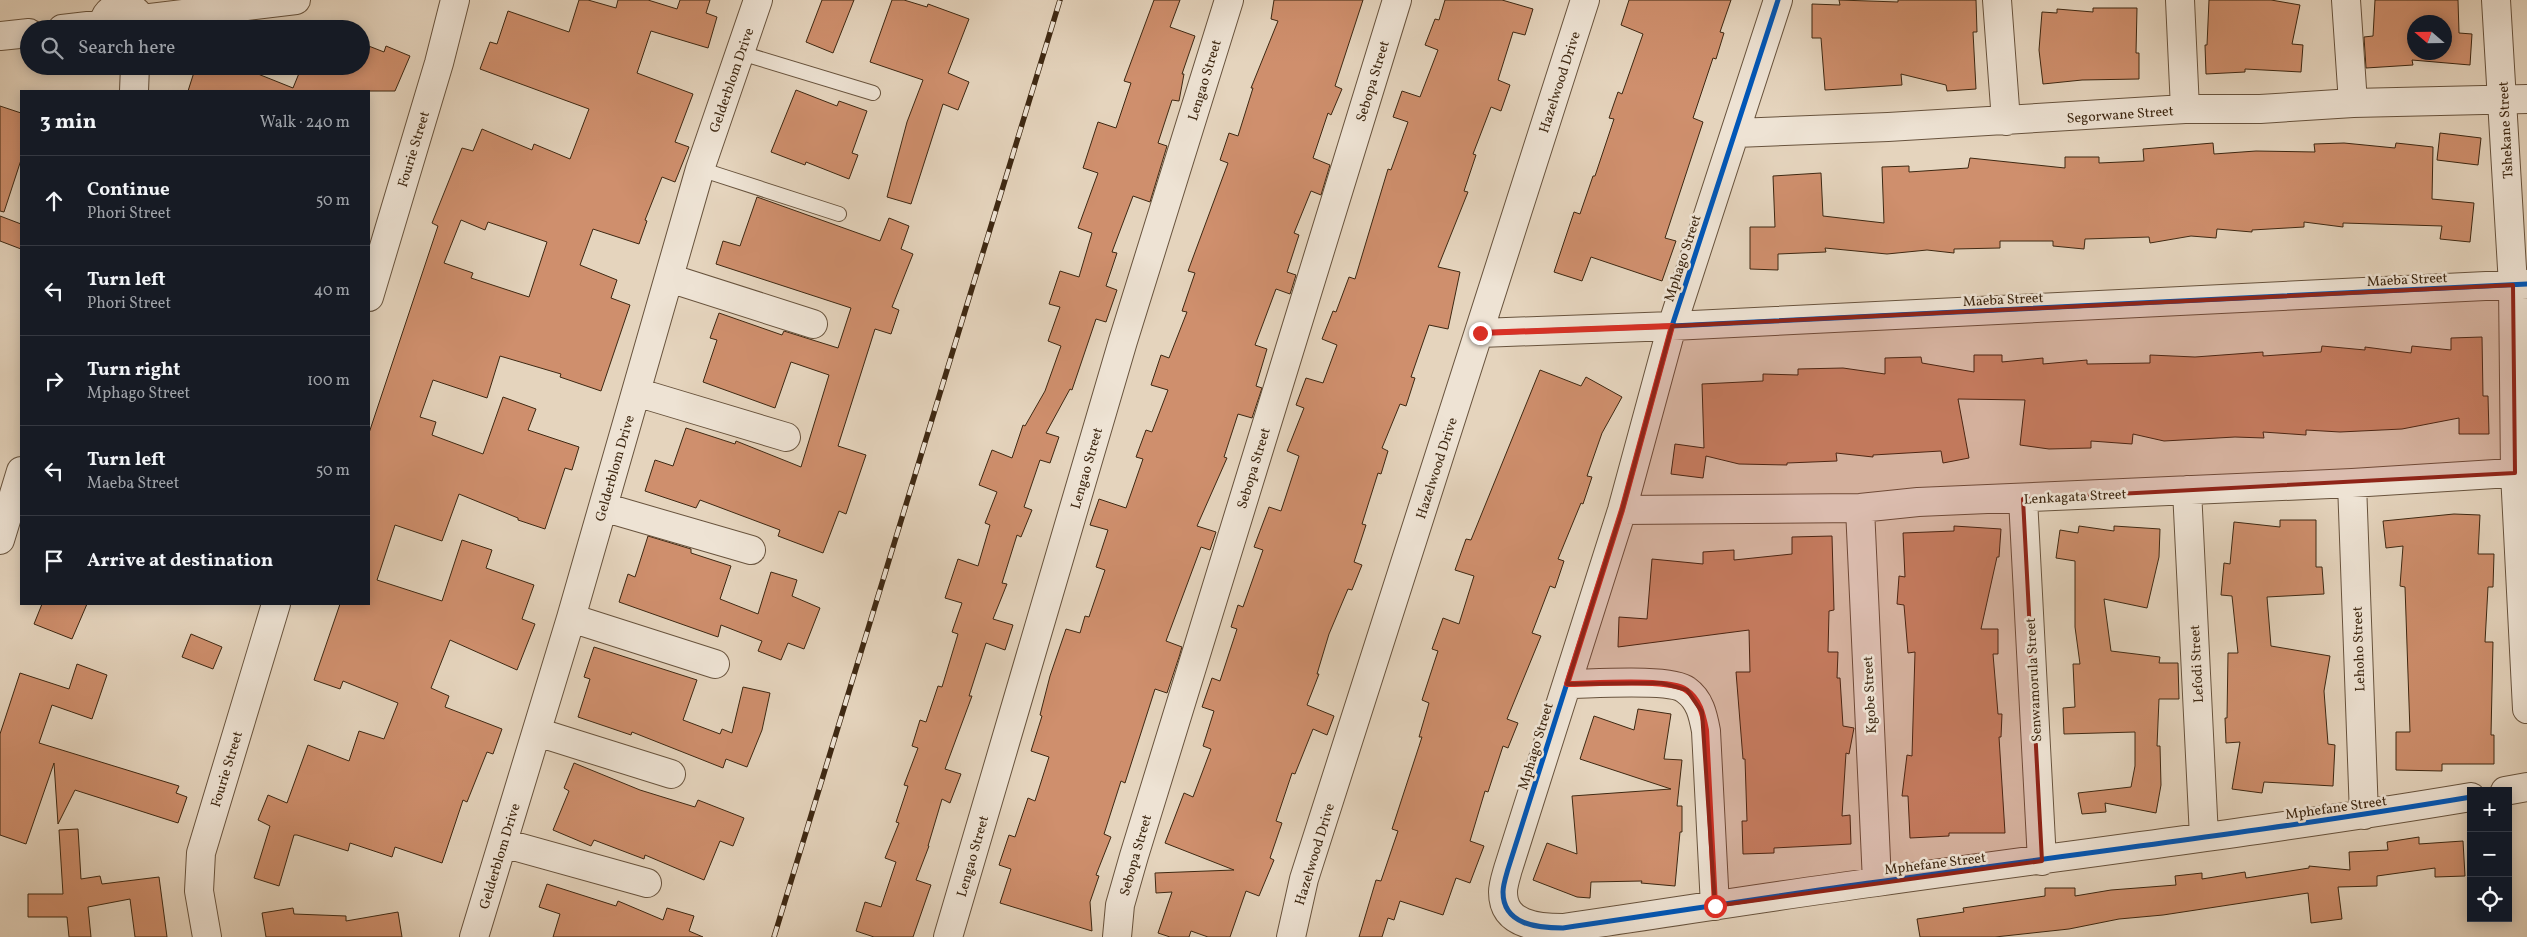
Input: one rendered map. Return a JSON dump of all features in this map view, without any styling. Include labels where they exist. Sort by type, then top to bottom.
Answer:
[{"type":"street","points":[[167,20],[296,0]]},
{"type":"street","name":"Fourie Street","points":[[370,294],[439,63],[455,0]]},
{"type":"street","name":"Gelderblom Drive","points":[[474,937],[571,618],[700,169],[758,0]]},
{"type":"street","name":"Lengao Street","points":[[948,937],[1123,341],[1229,0]]},
{"type":"street","name":"Sebopa Street","points":[[1117,937],[1120,905],[1134,856],[1397,0]]},
{"type":"street","name":"Hazelwood Drive","points":[[1291,937],[1304,879],[1585,0]]},
{"type":"street","name":"Mphago Street","points":[[1508,869],[1622,510],[1672,326],[1778,0]]},
{"type":"street","points":[[1997,0],[2006,121]]},
{"type":"street","points":[[2180,0],[2185,109]]},
{"type":"street","points":[[2346,0],[2353,102]]},
{"type":"street","name":"Tshekane Street","points":[[2496,0],[2515,100],[2527,709]]},
{"type":"street","points":[[91,20],[107,15],[122,3],[135,7],[140,20]]},
{"type":"street","points":[[0,36],[20,34]]},
{"type":"street","points":[[134,90],[135,75]]},
{"type":"street","name":"Segorwane Street","points":[[1736,133],[2006,121],[2185,109],[2260,109],[2353,102],[2515,100]]},
{"type":"street","points":[[669,278],[813,324]]},
{"type":"street","name":"Maeba Street","points":[[1480,333],[1672,326],[2520,284]]},
{"type":"street","points":[[636,392],[786,437]]},
{"type":"street","name":"Lenkagata Street","points":[[1622,510],[1860,508],[1918,502],[2023,499],[2521,473]]},
{"type":"street","points":[[0,540],[20,474]]},
{"type":"street","name":"Lehoho Street","points":[[2352,483],[2364,815]]},
{"type":"street","name":"Lefodi Street","points":[[2187,490],[2204,837]]},
{"type":"street","name":"Senwamorula Street","points":[[2023,499],[2042,861]]},
{"type":"street","points":[[603,507],[752,550]]},
{"type":"street","name":"Kgobe Street","points":[[1860,508],[1877,882]]},
{"type":"street","name":"Fourie Street","points":[[207,937],[199,891],[201,853],[276,605]]},
{"type":"street","points":[[571,618],[715,664]]},
{"type":"street","points":[[1567,684],[1661,683],[1679,686],[1687,690],[1696,700],[1702,712],[1706,730],[1715,906]]},
{"type":"street","points":[[537,732],[671,774]]},
{"type":"street","points":[[2512,790],[2527,787]]},
{"type":"street","name":"Mphefane Street","points":[[1508,869],[1503,891],[1505,905],[1511,915],[1522,923],[1541,928],[1563,928],[1877,882],[2042,861],[2364,815],[2467,798]]},
{"type":"street","points":[[503,843],[647,883]]},
{"type":"lane","points":[[741,53],[872,93]]},
{"type":"lane","points":[[700,169],[840,214]]},
{"type":"highlighted area","points":[[2513,285],[2515,473],[2023,499],[2042,861],[1715,906],[1702,712],[1687,690],[1661,683],[1567,684],[1622,510],[1672,326]]},
{"type":"building","points":[[579,0],[588,0],[616,8],[618,0],[648,0],[677,9],[680,0],[710,0],[706,13],[717,17],[708,48],[651,31],[637,73],[693,94],[675,142],[689,147],[675,182],[662,177],[645,220],[647,221],[639,244],[593,229],[580,265],[617,280],[611,298],[630,305],[601,391],[560,377],[561,374],[500,356],[487,398],[433,380],[420,417],[436,422],[432,435],[483,454],[503,397],[536,409],[528,430],[579,447],[572,470],[565,468],[545,529],[518,520],[518,518],[459,494],[442,541],[395,525],[377,580],[442,601],[462,540],[492,550],[486,568],[534,585],[522,619],[535,624],[517,670],[450,640],[431,688],[449,696],[445,707],[502,729],[493,754],[487,752],[467,802],[463,800],[442,863],[395,847],[392,857],[350,843],[348,851],[294,835],[279,886],[254,878],[270,826],[258,820],[268,795],[287,803],[308,745],[349,761],[359,731],[384,739],[398,703],[343,681],[340,689],[314,680],[340,605],[370,605],[370,430],[438,226],[432,223],[462,148],[473,151],[482,129],[532,150],[534,144],[570,159],[589,109],[480,69],[490,42],[497,44],[508,11],[569,32]],"holes":[[[461,220],[485,230],[488,222],[547,242],[529,297],[471,278],[473,273],[444,263]]]},
{"type":"building","points":[[822,0],[854,0],[833,53],[806,42]]},
{"type":"building","points":[[892,0],[904,0],[927,7],[928,4],[969,19],[948,73],[969,82],[958,110],[943,104],[911,204],[887,197],[907,122],[923,80],[870,62]]},
{"type":"building","points":[[1154,0],[1180,0],[1170,27],[1195,36],[1182,74],[1184,74],[1179,101],[1172,100],[1158,143],[1167,146],[1150,202],[1133,196],[1112,252],[1117,253],[1106,286],[1117,290],[1106,322],[1096,319],[1072,390],[1070,389],[1046,433],[1059,437],[1050,463],[1040,460],[1024,507],[1032,510],[1021,537],[1017,535],[1002,583],[1007,584],[993,619],[1013,625],[1005,650],[986,643],[969,696],[972,696],[945,769],[961,774],[950,803],[942,799],[929,846],[916,880],[931,885],[913,937],[874,937],[856,931],[865,902],[881,907],[896,862],[885,858],[899,823],[896,822],[908,786],[904,785],[918,748],[912,746],[920,720],[926,722],[938,686],[942,687],[958,634],[952,632],[962,603],[945,598],[958,559],[978,566],[990,525],[985,523],[997,492],[979,485],[992,450],[1012,458],[1023,425],[1025,426],[1045,391],[1061,346],[1048,341],[1060,307],[1049,304],[1060,271],[1079,277],[1092,233],[1078,228],[1098,173],[1083,168],[1098,122],[1116,128],[1131,83],[1124,81]]},
{"type":"building","points":[[1274,0],[1363,0],[1335,86],[1342,89],[1331,115],[1328,113],[1313,158],[1330,165],[1321,195],[1311,191],[1294,233],[1299,235],[1287,272],[1296,275],[1292,288],[1290,294],[1276,289],[1255,345],[1267,349],[1256,386],[1262,388],[1252,418],[1238,414],[1224,457],[1227,458],[1197,526],[1216,532],[1210,550],[1201,547],[1166,641],[1182,647],[1179,657],[1167,693],[1155,689],[1125,783],[1121,781],[1104,834],[1111,837],[1096,875],[1099,876],[1090,902],[1092,931],[1000,903],[1011,869],[999,865],[1009,835],[1015,837],[1028,798],[1035,801],[1049,757],[1031,751],[1042,716],[1040,715],[1050,676],[1066,629],[1080,633],[1085,616],[1089,617],[1105,570],[1096,567],[1108,530],[1090,525],[1099,499],[1126,508],[1143,459],[1136,457],[1146,430],[1152,432],[1168,390],[1151,385],[1161,355],[1169,358],[1187,312],[1182,311],[1195,273],[1188,271],[1228,163],[1220,160],[1229,133],[1238,136],[1253,88],[1251,88],[1278,21],[1271,19]]},
{"type":"building","points":[[1445,0],[1502,0],[1533,9],[1525,35],[1513,32],[1498,80],[1510,85],[1501,111],[1491,107],[1473,154],[1476,155],[1464,191],[1468,192],[1438,267],[1460,272],[1448,329],[1429,325],[1411,377],[1415,378],[1406,406],[1400,404],[1382,448],[1388,451],[1381,474],[1378,473],[1362,524],[1366,525],[1354,562],[1362,565],[1352,590],[1348,589],[1329,634],[1317,674],[1319,674],[1307,705],[1334,716],[1327,735],[1313,729],[1295,774],[1292,773],[1276,821],[1282,823],[1270,858],[1274,860],[1259,896],[1246,891],[1230,937],[1208,937],[1191,931],[1189,937],[1170,937],[1158,933],[1172,892],[1156,893],[1155,873],[1234,870],[1165,843],[1184,793],[1193,797],[1211,749],[1203,746],[1214,711],[1202,707],[1212,678],[1220,681],[1237,629],[1231,627],[1238,605],[1243,607],[1263,550],[1254,547],[1269,507],[1281,511],[1299,456],[1287,451],[1304,408],[1296,405],[1306,378],[1323,383],[1337,345],[1322,339],[1333,311],[1336,312],[1349,277],[1355,279],[1388,169],[1391,170],[1408,122],[1393,117],[1402,91],[1420,97],[1438,50],[1425,45],[1435,19],[1439,20]]},
{"type":"building","points":[[1629,0],[1731,0],[1720,32],[1724,33],[1716,59],[1713,58],[1693,118],[1703,122],[1665,238],[1676,241],[1662,281],[1591,257],[1582,281],[1554,272],[1574,212],[1580,214],[1593,176],[1595,176],[1614,119],[1609,118],[1618,92],[1622,94],[1643,34],[1621,25]]},
{"type":"building","points":[[1839,0],[1898,2],[1898,0],[1976,0],[1977,32],[1973,32],[1976,89],[1947,91],[1946,85],[1901,74],[1902,85],[1825,90],[1821,38],[1812,38],[1812,4],[1840,5]]},
{"type":"building","points":[[2209,0],[2271,0],[2300,5],[2292,44],[2303,45],[2301,72],[2245,69],[2245,72],[2206,74],[2205,45],[2207,45]]},
{"type":"building","points":[[2375,0],[2458,0],[2459,33],[2472,34],[2470,65],[2412,60],[2413,65],[2366,68],[2364,37],[2373,36]]},
{"type":"building","points":[[2093,8],[2137,8],[2136,53],[2139,53],[2139,79],[2082,80],[2043,84],[2039,50],[2042,12],[2057,13],[2057,9],[2093,12]]},
{"type":"building","points":[[386,46],[410,56],[395,91],[188,90],[193,75],[260,75],[293,88],[298,75],[370,75],[370,47],[384,52]]},
{"type":"building","points":[[796,90],[837,106],[839,101],[867,111],[852,153],[858,155],[849,179],[806,162],[805,165],[771,152]]},
{"type":"building","points":[[0,106],[20,113],[20,163],[4,212],[0,211]]},
{"type":"building","points":[[2440,133],[2481,138],[2478,165],[2437,160]]},
{"type":"building","points":[[2213,143],[2214,154],[2256,151],[2315,152],[2314,144],[2344,143],[2395,148],[2396,143],[2433,147],[2432,199],[2474,203],[2470,242],[2440,239],[2442,226],[2343,223],[2343,227],[2304,222],[2304,227],[2252,230],[2252,232],[2217,229],[2216,238],[2191,236],[2150,243],[2149,237],[2085,239],[2084,249],[2053,246],[2053,241],[2000,241],[2000,248],[1954,249],[1954,253],[1927,250],[1887,254],[1825,248],[1826,252],[1778,254],[1778,270],[1750,269],[1750,227],[1775,227],[1773,176],[1821,173],[1823,216],[1884,223],[1882,167],[1909,166],[1909,172],[1968,168],[1970,158],[2065,168],[2065,157],[2099,157],[2099,163],[2144,161],[2143,149]]},
{"type":"building","points":[[757,197],[880,241],[889,218],[909,226],[901,249],[913,254],[892,307],[899,310],[891,334],[875,329],[838,446],[866,455],[846,514],[839,511],[823,553],[778,536],[780,530],[700,500],[696,508],[645,491],[655,460],[673,466],[686,428],[735,444],[736,441],[801,467],[829,375],[791,362],[775,408],[703,382],[717,340],[710,338],[719,313],[782,335],[784,331],[838,348],[851,308],[716,264],[723,241],[740,246]]},
{"type":"building","points":[[0,216],[20,224],[20,249],[0,241]]},
{"type":"building","points":[[2482,337],[2483,396],[2488,396],[2489,434],[2459,434],[2459,418],[2402,429],[2340,432],[2306,430],[2306,435],[2263,432],[2264,438],[2235,437],[2164,441],[2133,434],[2132,444],[2091,441],[2091,448],[2049,449],[2020,445],[2025,400],[1958,399],[1969,458],[1943,463],[1941,451],[1873,455],[1873,457],[1836,453],[1837,461],[1787,463],[1787,465],[1739,464],[1706,456],[1703,478],[1671,474],[1675,444],[1704,448],[1702,384],[1763,381],[1763,374],[1798,375],[1798,369],[1843,368],[1885,374],[1885,358],[1921,357],[1922,363],[1974,372],[1974,355],[2002,355],[2002,362],[2043,358],[2043,364],[2087,360],[2087,364],[2150,363],[2150,355],[2195,357],[2263,352],[2263,356],[2321,352],[2322,346],[2365,350],[2365,347],[2411,353],[2412,346],[2451,350],[2451,338]]},
{"type":"building","points":[[1540,370],[1581,386],[1586,377],[1622,397],[1602,433],[1587,476],[1592,477],[1583,504],[1581,503],[1558,559],[1564,561],[1555,588],[1550,586],[1532,633],[1541,636],[1507,719],[1518,723],[1508,748],[1503,746],[1488,792],[1485,791],[1470,841],[1484,846],[1470,883],[1456,878],[1443,915],[1400,901],[1394,920],[1388,918],[1382,937],[1359,937],[1376,880],[1381,881],[1398,831],[1392,829],[1422,737],[1419,737],[1429,703],[1422,700],[1438,651],[1432,649],[1443,618],[1459,624],[1474,576],[1455,570],[1466,539],[1471,540]]},
{"type":"building","points":[[2454,514],[2480,515],[2478,554],[2494,554],[2493,587],[2488,587],[2485,642],[2493,642],[2491,735],[2494,735],[2494,764],[2442,764],[2442,771],[2396,770],[2396,732],[2410,732],[2405,587],[2400,586],[2403,546],[2386,548],[2383,521]]},
{"type":"building","points":[[2280,520],[2316,520],[2316,567],[2322,567],[2324,594],[2267,597],[2271,646],[2330,656],[2324,691],[2328,744],[2335,745],[2333,786],[2264,782],[2262,793],[2232,789],[2240,742],[2226,743],[2225,718],[2227,718],[2228,653],[2238,653],[2232,596],[2221,595],[2224,563],[2230,564],[2234,522],[2280,527]]},
{"type":"building","points":[[1954,526],[2001,529],[1999,557],[1997,557],[1981,629],[1998,629],[1998,654],[1993,654],[1998,714],[2002,714],[2001,737],[1999,737],[2005,833],[1949,833],[1949,836],[1910,838],[1908,796],[1902,796],[1907,755],[1912,756],[1915,652],[1908,653],[1904,605],[1897,604],[1899,576],[1905,577],[1903,533],[1954,531]]},
{"type":"building","points":[[2079,526],[2114,531],[2114,526],[2160,529],[2159,557],[2147,608],[2104,599],[2111,651],[2160,657],[2159,663],[2178,663],[2179,699],[2159,699],[2157,746],[2160,746],[2161,785],[2156,813],[2105,803],[2106,812],[2082,814],[2078,793],[2131,787],[2135,766],[2135,732],[2064,734],[2063,708],[2075,707],[2073,664],[2080,664],[2075,627],[2075,561],[2056,558],[2060,530],[2078,533]]},
{"type":"building","points":[[648,536],[691,549],[691,553],[731,566],[720,599],[758,614],[771,572],[797,580],[792,596],[820,608],[804,649],[788,643],[781,660],[758,651],[762,641],[721,625],[718,637],[619,602],[628,574],[635,577]]},
{"type":"building","points":[[1832,536],[1834,610],[1829,611],[1828,652],[1838,652],[1837,678],[1840,678],[1843,726],[1854,728],[1849,754],[1846,753],[1842,816],[1850,815],[1851,844],[1774,848],[1774,853],[1743,854],[1742,821],[1747,821],[1745,759],[1743,759],[1736,672],[1750,672],[1749,630],[1618,647],[1619,617],[1647,619],[1652,559],[1703,564],[1703,552],[1734,550],[1734,560],[1792,554],[1792,537]]},
{"type":"building","points":[[42,605],[87,605],[72,639],[34,624]]},
{"type":"building","points":[[191,634],[222,647],[213,669],[182,657]]},
{"type":"building","points":[[594,647],[697,680],[683,720],[720,734],[722,729],[732,733],[743,687],[770,693],[762,730],[747,767],[726,759],[723,768],[632,732],[631,735],[578,717],[590,679],[584,677]]},
{"type":"building","points":[[77,664],[107,675],[92,719],[52,705],[39,743],[179,786],[176,793],[187,797],[178,823],[75,790],[58,824],[54,763],[26,844],[0,835],[0,734],[20,673],[69,689]]},
{"type":"building","points":[[1638,709],[1671,714],[1664,759],[1682,760],[1677,806],[1682,806],[1682,832],[1680,832],[1675,886],[1641,883],[1642,881],[1591,882],[1590,898],[1577,897],[1533,880],[1547,843],[1577,854],[1572,796],[1671,789],[1580,759],[1594,716],[1634,730]]},
{"type":"building","points":[[574,763],[640,790],[695,807],[698,800],[744,818],[733,846],[720,841],[704,880],[645,855],[644,859],[594,840],[591,846],[553,830],[569,791],[564,788]]},
{"type":"building","points":[[78,829],[81,879],[100,876],[102,884],[159,877],[167,937],[135,937],[130,899],[88,907],[91,937],[69,937],[67,917],[28,917],[28,894],[63,894],[59,830]]},
{"type":"building","points":[[2419,837],[2419,844],[2463,841],[2465,876],[2435,877],[2435,868],[2377,876],[2377,886],[2338,887],[2342,919],[2311,923],[2308,893],[2163,915],[2119,919],[2069,929],[1995,937],[1920,937],[1917,919],[1964,912],[1963,908],[2045,896],[2045,888],[2075,888],[2075,896],[2111,890],[2176,885],[2175,876],[2202,873],[2202,879],[2245,872],[2246,878],[2309,868],[2309,866],[2350,870],[2349,852],[2388,850],[2387,842]]},
{"type":"building","points":[[547,884],[616,906],[618,901],[663,920],[667,908],[694,916],[689,931],[703,937],[553,937],[560,914],[539,907]]},
{"type":"building","points":[[293,908],[294,914],[346,916],[346,921],[398,912],[402,937],[266,937],[262,913]]},
{"type":"railway","points":[[774,937],[1060,0]]},
{"type":"cycle path","points":[[1778,0],[1672,326],[1622,510],[1508,869],[1503,892],[1509,912],[1515,918],[1533,925],[1563,928],[1838,887],[2249,831],[2467,798]]},
{"type":"cycle path","points":[[1480,333],[1672,326],[2527,284]]},
{"type":"route","points":[[1480,333],[1672,326],[1622,510],[1567,684],[1661,683],[1679,686],[1687,690],[1696,700],[1702,712],[1706,730],[1715,906]]}]
